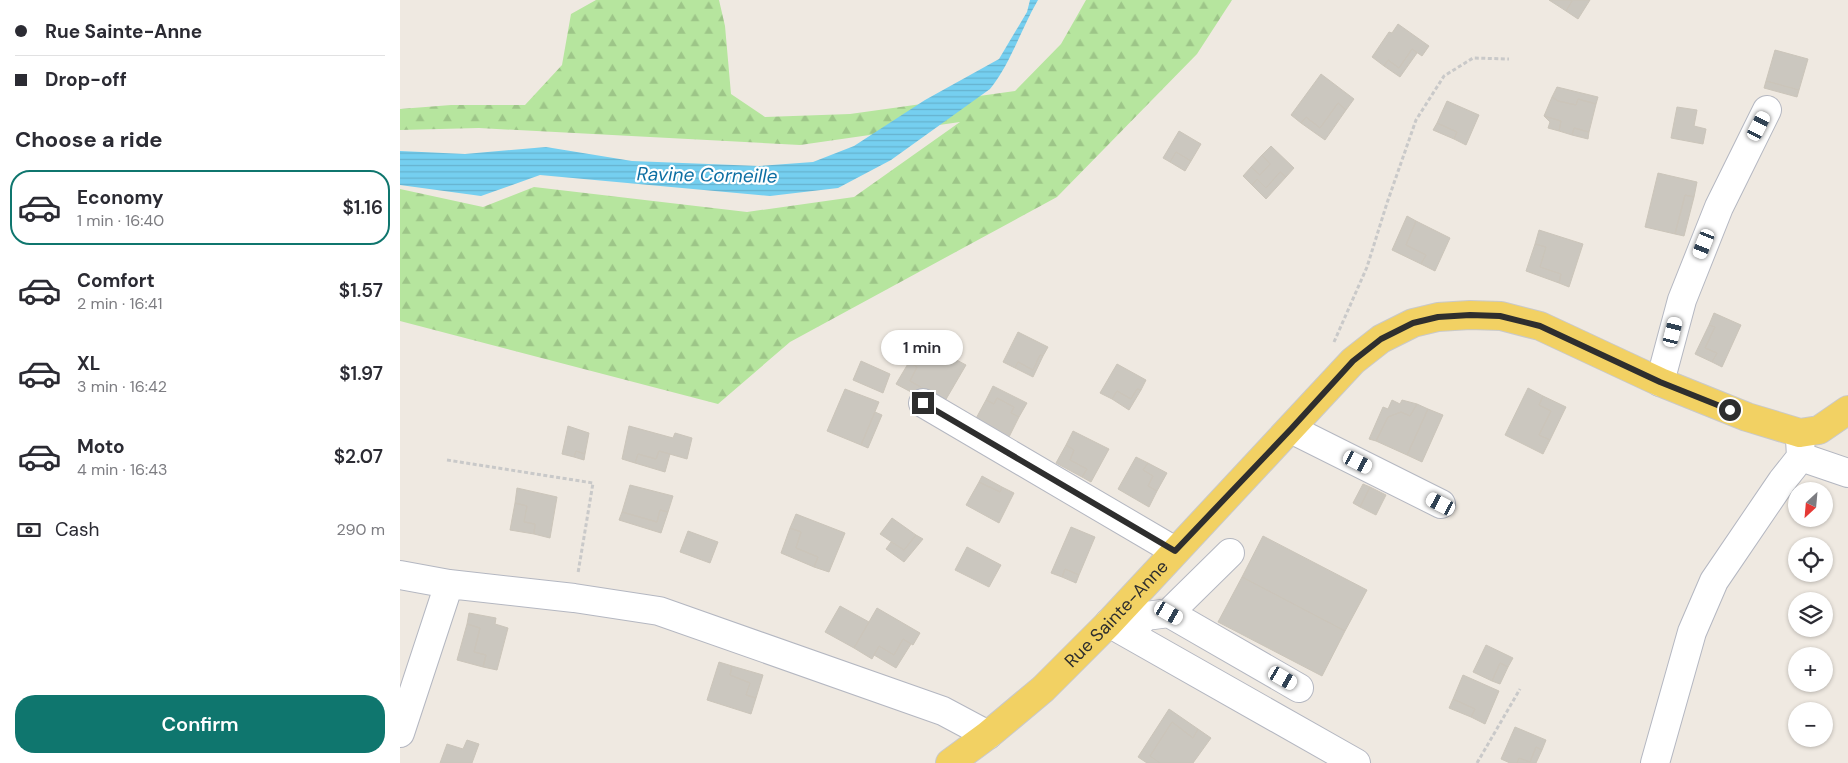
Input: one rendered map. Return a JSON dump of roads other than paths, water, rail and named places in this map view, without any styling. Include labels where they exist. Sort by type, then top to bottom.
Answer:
[{"type":"main road","name":"Rue Sainte-Anne","points":[[950,763],[988,735],[1118,628],[1175,551],[1353,361],[1381,339],[1413,323],[1438,317],[1470,315],[1500,316],[1540,326],[1660,382],[1747,417],[1800,445]]},
{"type":"main road","points":[[1800,445],[1848,410]]},
{"type":"street","points":[[1660,382],[1682,300],[1718,207],[1767,110]]},
{"type":"street","points":[[923,403],[1175,551]]},
{"type":"street","points":[[1291,429],[1441,504]]},
{"type":"street","points":[[1656,763],[1692,632],[1714,581],[1782,481],[1800,445],[1848,473]]},
{"type":"street","points":[[1118,628],[1146,616],[1169,613],[1230,553]]},
{"type":"street","points":[[400,574],[449,584],[574,598],[659,611],[942,710],[988,735]]},
{"type":"street","points":[[400,732],[449,584]]},
{"type":"street","points":[[1169,613],[1299,688]]},
{"type":"street","points":[[1118,628],[1356,763]]},
{"type":"water","name":"Ravine Corneille","points":[[1030,0],[1038,0],[1010,57],[990,89],[891,160],[838,188],[770,196],[540,175],[481,196],[400,185],[400,151],[465,154],[546,147],[632,161],[759,166],[813,162],[854,146],[925,100],[999,59],[1027,12]]}]
